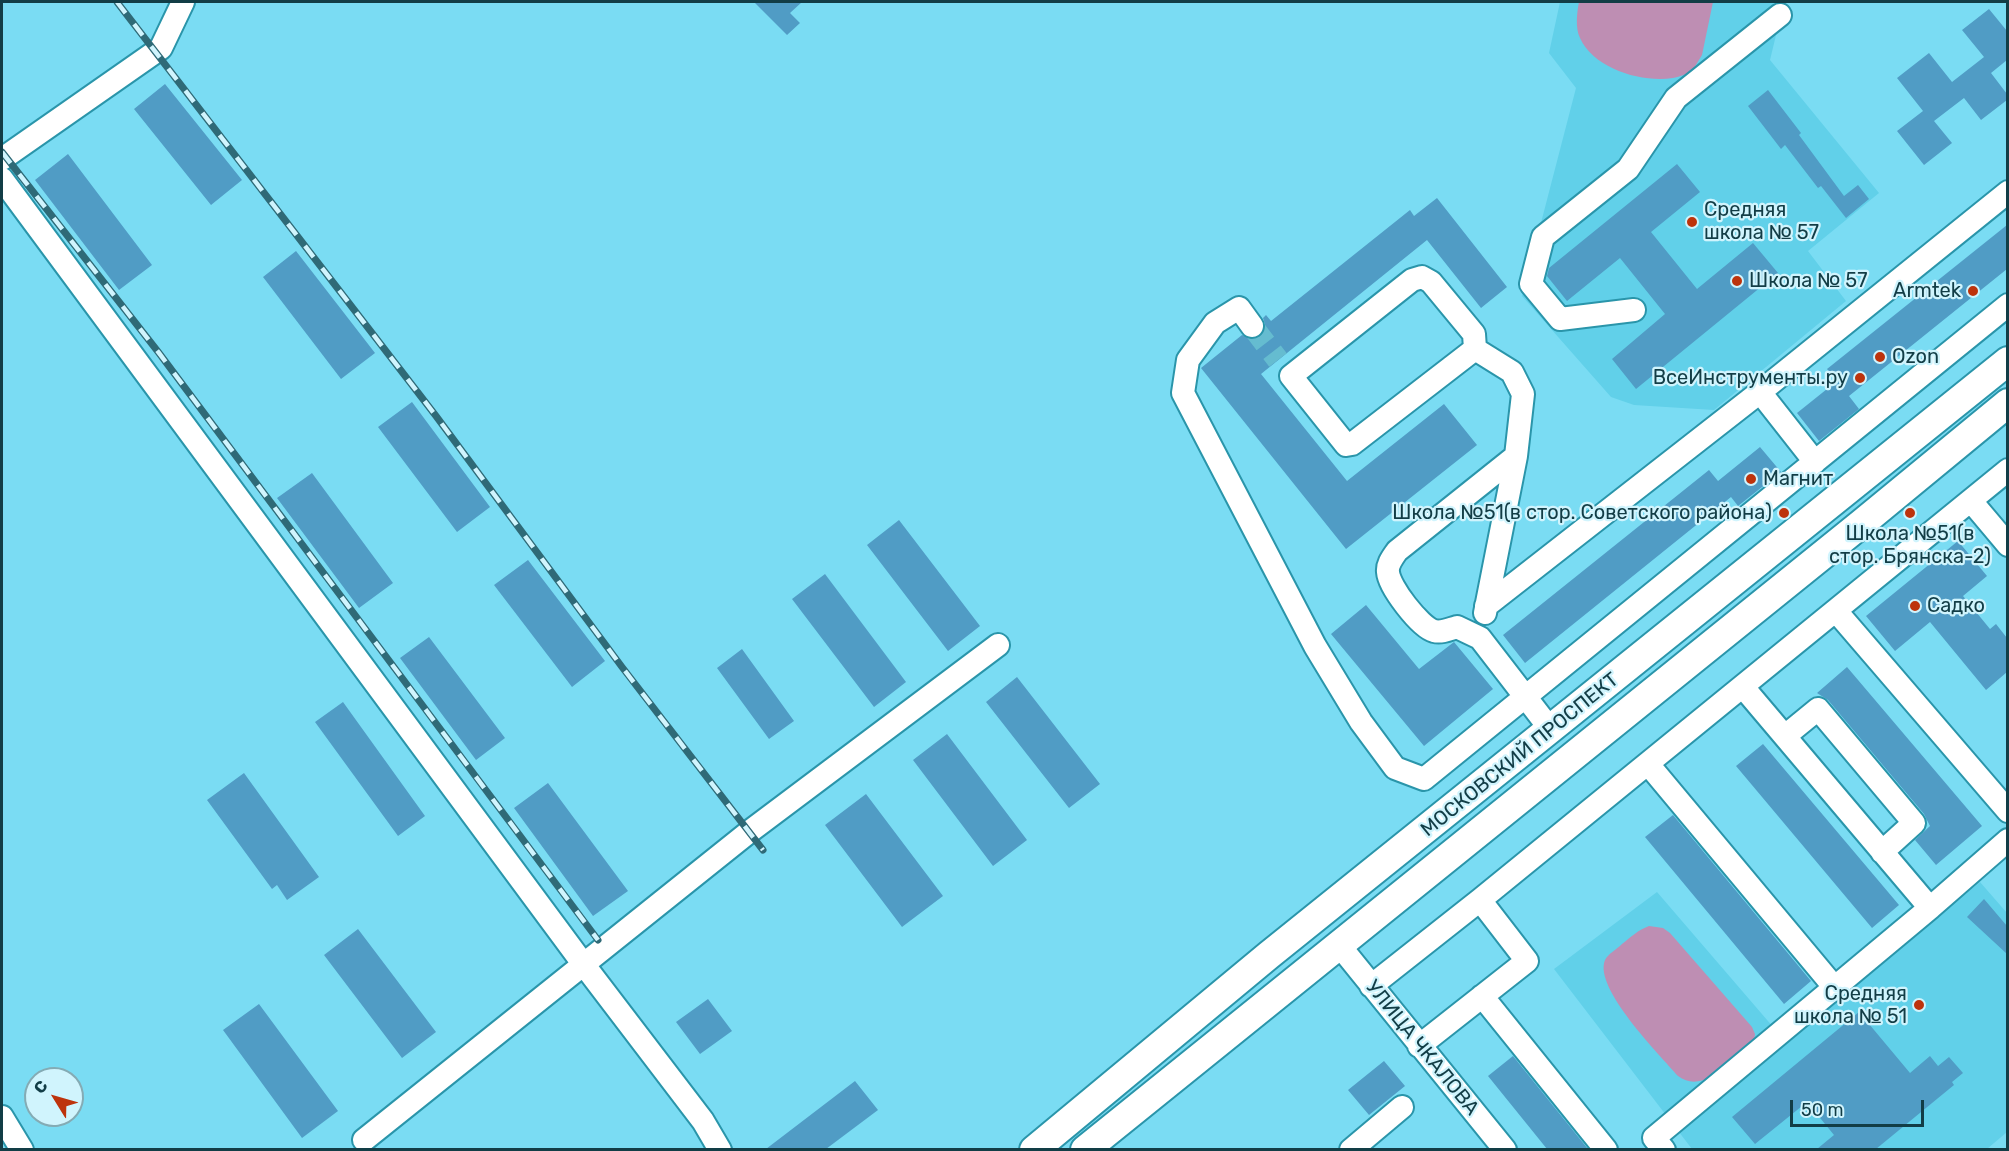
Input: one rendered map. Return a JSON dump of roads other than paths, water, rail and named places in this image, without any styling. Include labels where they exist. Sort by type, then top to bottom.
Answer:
[{"type":"main road","name":"МОСКОВСКИЙ ПРОСПЕКТ","points":[[1034,1149],[1269,955],[2007,362]]},
{"type":"main road","name":"МОСКОВСКИЙ ПРОСПЕКТ","points":[[1085,1149],[1861,524],[2007,403]]},
{"type":"main road","points":[[1551,730],[1573,755]]},
{"type":"street","points":[[2,159],[161,48],[183,2]]},
{"type":"street","points":[[1634,310],[1560,319],[1531,284],[1543,237],[1628,169],[1676,98],[1780,15]]},
{"type":"street","points":[[2,179],[584,965],[703,1121],[720,1149]]},
{"type":"street","points":[[1486,606],[1760,392],[2007,192]]},
{"type":"street","points":[[1422,277],[1431,282],[1474,334],[1475,349],[1352,444],[1346,445],[1284,368],[1413,280],[1422,277]]},
{"type":"street","points":[[1252,326],[1239,308],[1215,323],[1188,360],[1183,393],[1315,646],[1361,722],[1395,768],[1424,779],[2007,305]]},
{"type":"street","points":[[1475,349],[1512,372],[1523,394],[1516,456],[1480,638]]},
{"type":"street","points":[[1760,392],[1815,462]]},
{"type":"street","points":[[1516,456],[1397,551],[1388,571],[1392,586],[1426,628],[1440,632],[1457,627],[1480,638],[1551,730]]},
{"type":"street","points":[[1371,986],[1743,687],[2007,470]]},
{"type":"street","points":[[1971,501],[2007,545]]},
{"type":"street","points":[[1836,611],[2007,811]]},
{"type":"street","points":[[364,1140],[749,832],[998,645]]},
{"type":"street","points":[[1743,687],[1930,908]]},
{"type":"street","points":[[1785,736],[1818,709],[1914,823],[1882,852]]},
{"type":"street","points":[[1648,764],[1835,988]]},
{"type":"street","points":[[1664,1149],[1654,1138],[1930,908],[2007,840]]},
{"type":"street","points":[[1419,1046],[1527,961],[1480,900]]},
{"type":"street","name":"УЛИЦА ЧКАЛОВА","points":[[1339,945],[1505,1149]]},
{"type":"street","points":[[1482,996],[1606,1149]]},
{"type":"street","points":[[1351,1149],[1402,1107]]},
{"type":"street","points":[[2,1118],[22,1149]]},
{"type":"tunnel","points":[[1252,326],[1278,360]]},
{"type":"railway","points":[[117,2],[436,416],[622,667],[763,850]]},
{"type":"railway","points":[[2,152],[159,353],[598,940]]},
{"type":"place","name":"Средняя школа № 57","points":[[1692,222]]},
{"type":"place","name":"Школа № 57","points":[[1737,281]]},
{"type":"place","name":"Armtek","points":[[1973,291]]},
{"type":"place","name":"Ozon","points":[[1880,357]]},
{"type":"place","name":"ВсеИнструменты.ру","points":[[1860,378]]},
{"type":"place","name":"Магнит","points":[[1751,479]]},
{"type":"place","name":"Школа №51(в стор. Советского района)","points":[[1784,513]]},
{"type":"place","name":"Школа №51(в стор. Брянска-2)","points":[[1910,513]]},
{"type":"place","name":"Садко","points":[[1915,606]]},
{"type":"place","name":"Средняя школа № 51","points":[[1919,1005]]}]
